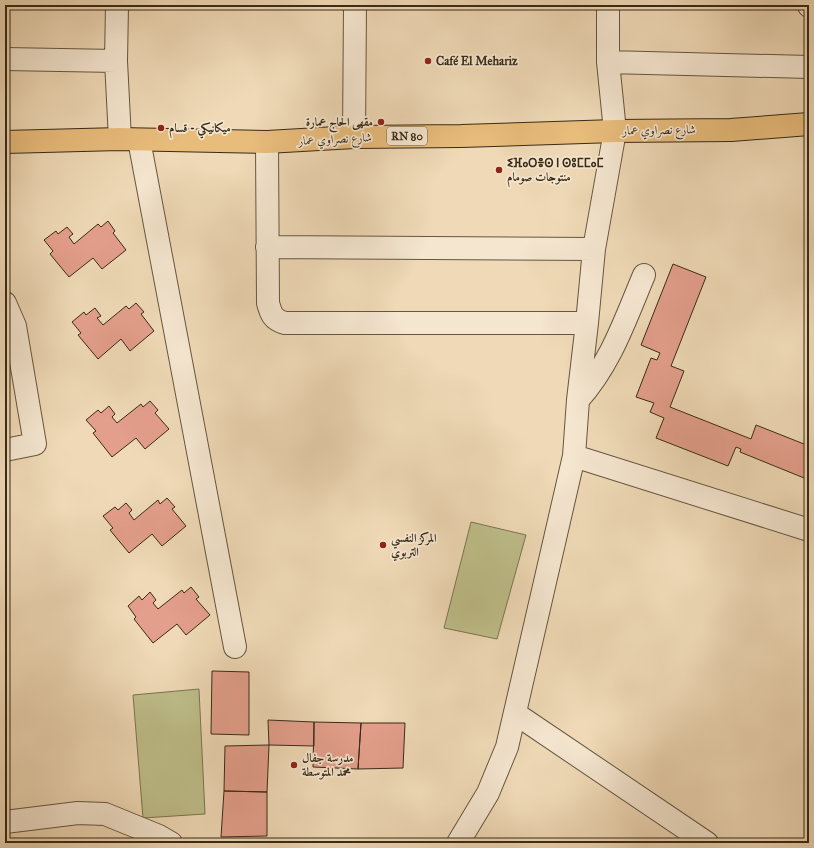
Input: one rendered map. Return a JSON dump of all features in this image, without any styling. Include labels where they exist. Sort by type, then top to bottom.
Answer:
[{"type":"main road","name":"شارع نصراوي عمار","points":[[5,142],[129,140],[267,142],[354,137],[731,130],[809,124]]},
{"type":"street","points":[[117,5],[116,61],[129,140],[235,647]]},
{"type":"street","points":[[354,137],[355,5]]},
{"type":"street","points":[[458,843],[488,793],[507,747],[516,714],[533,629],[574,456],[578,400],[594,249],[616,131],[608,62],[608,5]]},
{"type":"street","points":[[5,59],[116,61]]},
{"type":"street","points":[[608,62],[809,67]]},
{"type":"street","points":[[267,142],[268,302],[274,318],[278,321],[285,323],[587,323]]},
{"type":"street","points":[[267,247],[594,249]]},
{"type":"street","points":[[578,400],[592,385],[614,348],[644,275]]},
{"type":"street","points":[[5,303],[15,326],[35,444],[5,450]]},
{"type":"street","points":[[574,456],[809,530]]},
{"type":"street","points":[[516,714],[707,843]]},
{"type":"street","points":[[5,822],[78,813],[105,814],[159,836],[171,843]]},
{"type":"green space","points":[[471,522],[526,535],[497,639],[444,628]]},
{"type":"green space","points":[[199,689],[205,814],[143,818],[133,695]]},
{"type":"building","points":[[108,221],[115,231],[113,233],[126,250],[102,269],[93,258],[69,277],[50,254],[53,251],[44,240],[56,231],[58,234],[67,227],[73,234],[69,237],[74,244],[98,224],[101,227]]},
{"type":"building","points":[[673,264],[706,277],[671,366],[684,371],[670,407],[751,439],[756,425],[809,446],[809,480],[740,452],[741,449],[736,447],[728,466],[656,438],[664,418],[650,412],[654,403],[636,397],[651,358],[657,360],[660,353],[641,345]]},
{"type":"building","points":[[136,303],[144,312],[141,314],[154,331],[130,351],[121,339],[98,359],[78,335],[81,333],[72,322],[84,312],[86,315],[95,308],[101,316],[97,318],[103,325],[126,306],[129,309]]},
{"type":"building","points":[[150,401],[158,410],[155,413],[169,429],[145,449],[136,438],[112,457],[93,433],[96,431],[86,420],[98,410],[101,413],[109,406],[115,414],[112,417],[117,423],[141,404],[143,407]]},
{"type":"building","points":[[167,498],[175,507],[172,509],[186,526],[162,546],[152,534],[129,553],[110,530],[113,528],[103,516],[115,507],[118,510],[126,503],[132,510],[129,513],[134,520],[158,500],[160,504]]},
{"type":"building","points":[[191,587],[199,597],[196,599],[210,615],[186,635],[177,624],[153,643],[134,619],[136,617],[128,606],[139,596],[142,600],[150,592],[156,600],[153,603],[158,609],[182,590],[184,593]]},
{"type":"building","points":[[212,671],[249,672],[249,735],[211,734]]},
{"type":"building","points":[[268,720],[314,722],[314,746],[269,745]]},
{"type":"building","points":[[314,722],[361,723],[358,769],[313,767]]},
{"type":"building","points":[[361,723],[405,723],[403,768],[358,769]]},
{"type":"building","points":[[269,745],[267,792],[224,791],[225,746]]},
{"type":"building","points":[[224,791],[267,792],[267,836],[221,837]]},
{"type":"place","name":"Café El Mehariz","points":[[428,61]]},
{"type":"place","name":"مقهى الحاج عمارة","points":[[381,122]]},
{"type":"place","name":"ميكانيكي - قسام","points":[[161,128]]},
{"type":"place","name":"ⵉⴼⴰⵔⴻⵙ ⵏ ⵙⵓⵎⵎⴰⵎ منتوجات صومام","points":[[499,170]]},
{"type":"place","name":"المركز النفسي التربوي","points":[[383,545]]},
{"type":"place","name":"مدرسة جفال محمد المتوسطة","points":[[294,765]]}]
